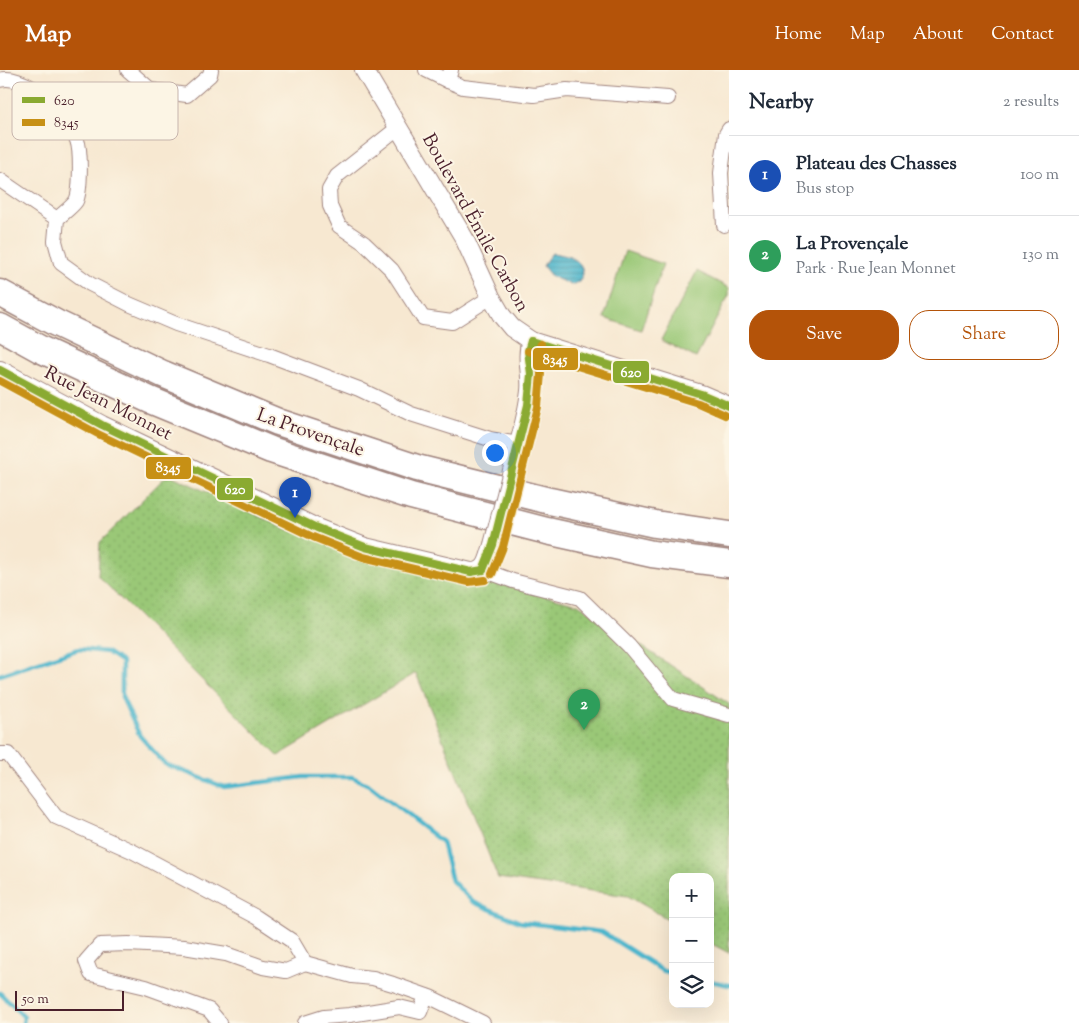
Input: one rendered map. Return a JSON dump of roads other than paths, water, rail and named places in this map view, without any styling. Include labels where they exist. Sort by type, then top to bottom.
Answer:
[{"type":"highway","name":"La Provençale","points":[[0,293],[56,323],[163,374],[278,422],[398,462],[550,502],[655,524],[729,535]]},
{"type":"highway","name":"La Provençale","points":[[0,327],[40,349],[193,418],[271,450],[402,493],[547,532],[652,554],[729,564]]},
{"type":"street","points":[[128,70],[141,82]]},
{"type":"street","points":[[178,94],[187,95],[210,75],[212,70]]},
{"type":"street","name":"Boulevard Émile Carbon","points":[[364,70],[464,238],[491,297],[502,316],[512,328],[531,341],[701,394],[729,406]]},
{"type":"street","points":[[426,70],[450,75],[463,87],[534,95],[567,90],[668,98]]},
{"type":"street","points":[[0,80],[16,82]]},
{"type":"street","points":[[399,127],[337,176],[329,190],[330,206],[339,226],[364,244],[392,270],[423,318],[452,322],[491,297]]},
{"type":"street","points":[[724,225],[722,173],[726,134],[729,129]]},
{"type":"street","points":[[77,140],[81,180],[76,201],[56,219],[55,241],[61,263],[90,284],[129,304],[176,324],[269,355],[359,389],[411,414],[490,439],[518,444]]},
{"type":"street","points":[[0,180],[56,219]]},
{"type":"street","points":[[483,570],[492,545],[511,475],[530,390],[531,374],[528,351],[531,341]]},
{"type":"street","name":"Rue Jean Monnet","points":[[0,370],[102,425],[317,528],[364,547],[471,572],[483,570],[513,581],[580,598],[629,646],[673,699],[729,715]]},
{"type":"street","points":[[0,754],[8,754],[56,817],[132,851],[256,917],[292,942],[305,963]]},
{"type":"street","points":[[220,1022],[208,1010],[155,990],[91,974],[86,961],[100,945],[128,944],[184,947],[226,954],[263,968],[286,971],[305,963],[352,976],[380,980],[426,996],[484,1023]]},
{"type":"street","points":[[306,1023],[324,1017],[400,1007],[420,1012],[426,996]]},
{"type":"water","points":[[552,253],[572,258],[580,264],[583,274],[579,282],[571,285],[551,276],[543,266]]},
{"type":"waterway","points":[[0,675],[79,649],[107,652],[122,662],[122,697],[140,736],[165,764],[224,787],[303,777],[352,777],[369,785],[442,842],[452,881],[473,902],[520,922],[602,932],[663,971],[669,972]]},
{"type":"waterway","points":[[714,982],[729,985]]},
{"type":"waterway","points":[[0,993],[24,1017],[23,1023]]},
{"type":"place","name":"Plateau des Chasses","points":[[295,518]]},
{"type":"place","name":"La Provençale","points":[[584,730]]}]
